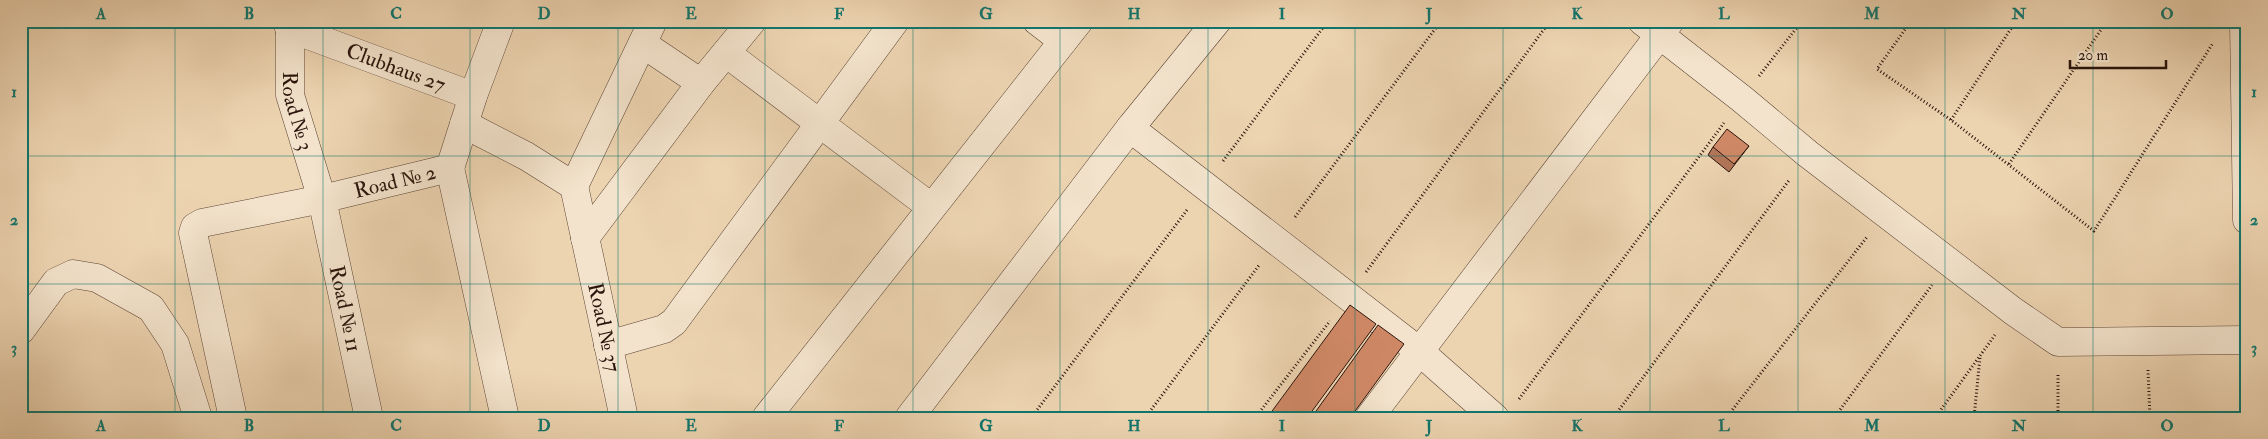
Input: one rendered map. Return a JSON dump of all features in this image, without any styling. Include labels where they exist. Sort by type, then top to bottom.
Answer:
[{"type":"street","name":"Road № 2","points":[[233,418],[193,233],[195,228],[202,223],[322,199],[450,168],[473,96],[501,21]]},
{"type":"street","points":[[585,238],[701,83],[752,21]]},
{"type":"street","points":[[608,345],[664,329],[674,322],[895,21]]},
{"type":"street","points":[[766,418],[1071,31],[1036,21]]},
{"type":"street","points":[[909,418],[1130,128],[1217,21]]},
{"type":"street","points":[[2244,21],[2247,220]]},
{"type":"street","name":"Clubhaus 27","points":[[289,24],[473,96]]},
{"type":"street","name":"Road № 3","points":[[289,24],[290,95],[322,199]]},
{"type":"street","points":[[1369,418],[1657,26],[1808,154],[2013,311],[2058,342],[2247,340]]},
{"type":"street","points":[[464,124],[526,156],[574,186],[648,32],[701,83]]},
{"type":"street","points":[[726,53],[819,125],[931,207]]},
{"type":"street","points":[[1130,128],[1419,351],[1495,418]]},
{"type":"street","points":[[450,168],[505,418]]},
{"type":"street","name":"Road № 37","points":[[574,186],[624,418]]},
{"type":"street","name":"Road № 11","points":[[322,199],[369,418]]},
{"type":"street","points":[[21,330],[56,282],[73,274],[97,278],[151,308],[175,344],[198,418]]},
{"type":"path","points":[[1032,418],[1328,21]]},
{"type":"path","points":[[1255,418],[1348,296],[1550,21]]},
{"type":"path","points":[[1517,402],[1802,21]]},
{"type":"path","points":[[1911,21],[1876,69],[1951,120],[2094,231],[2216,38]]},
{"type":"path","points":[[1951,120],[2016,21]]},
{"type":"path","points":[[2009,164],[2107,21]]},
{"type":"path","points":[[1613,418],[1808,154]]},
{"type":"path","points":[[1726,418],[1885,213]]},
{"type":"path","points":[[1834,418],[1949,262]]},
{"type":"path","points":[[1935,418],[2013,311]]},
{"type":"path","points":[[2147,340],[2150,418]]},
{"type":"path","points":[[2058,342],[2058,418]]},
{"type":"path","points":[[1974,418],[1980,356]]},
{"type":"building","points":[[1727,129],[1749,146],[1734,164],[1713,147]]},
{"type":"building","points":[[1350,305],[1376,324],[1307,418],[1267,418]]},
{"type":"building","points":[[1378,325],[1404,344],[1350,418],[1311,418]]}]
